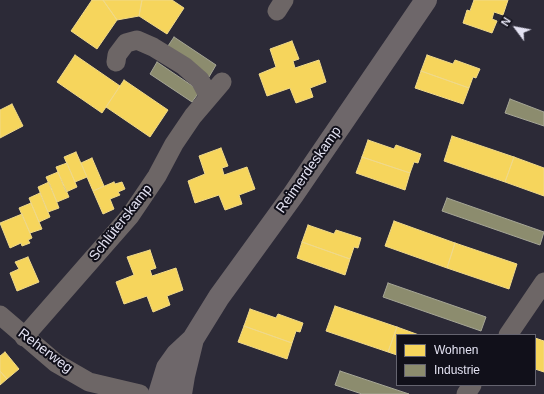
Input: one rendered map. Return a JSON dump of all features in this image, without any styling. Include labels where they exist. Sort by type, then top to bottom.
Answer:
[{"type":"main road","name":"Reimerdeskamp","points":[[159,394],[167,368],[177,354],[193,339],[219,297],[292,195],[426,0]]},
{"type":"main road","name":"Reimerdeskamp","points":[[182,394],[184,376],[193,339]]},
{"type":"street","points":[[116,62],[117,55],[126,43],[137,40],[153,47],[184,66],[200,80],[209,97]]},
{"type":"street","name":"Schlüterskamp","points":[[24,337],[130,216],[157,176],[174,144],[193,116],[222,82]]},
{"type":"street","points":[[509,334],[544,282]]},
{"type":"street","name":"Reherweg","points":[[0,315],[85,388],[140,394]]},
{"type":"building: Wohnen","points":[[92,0],[103,0],[117,20],[97,49],[71,31]]},
{"type":"building: Wohnen","points":[[103,0],[142,0],[139,16],[117,20]]},
{"type":"building: Wohnen","points":[[142,0],[172,0],[184,8],[167,34],[139,16]]},
{"type":"building: Wohnen","points":[[474,0],[508,0],[503,15],[494,12],[492,19],[497,21],[492,33],[463,23],[467,10],[470,11]]},
{"type":"building: Wohnen","points":[[292,41],[299,59],[293,61],[295,68],[319,60],[326,82],[310,88],[313,97],[296,103],[290,88],[267,96],[259,74],[276,67],[270,49]]},
{"type":"building: Wohnen","points":[[75,55],[120,86],[102,113],[57,82]]},
{"type":"building: Wohnen","points":[[427,55],[453,64],[455,60],[480,69],[476,78],[473,77],[469,88],[421,71]]},
{"type":"building: Wohnen","points":[[421,71],[469,88],[463,104],[415,88]]},
{"type":"building: Wohnen","points":[[124,80],[168,110],[150,137],[106,107]]},
{"type":"building: Wohnen","points":[[12,104],[23,126],[0,138],[0,110]]},
{"type":"building: Wohnen","points":[[452,136],[514,157],[505,182],[444,161]]},
{"type":"building: Wohnen","points":[[368,140],[394,149],[396,145],[421,154],[418,163],[414,162],[410,173],[362,157]]},
{"type":"building: Wohnen","points":[[221,148],[228,166],[222,168],[224,175],[247,167],[255,189],[239,195],[242,204],[225,210],[219,195],[195,203],[188,181],[205,174],[199,156]]},
{"type":"building: Wohnen","points":[[76,152],[87,177],[75,182],[64,157]]},
{"type":"building: Wohnen","points":[[362,157],[410,173],[405,190],[356,173]]},
{"type":"building: Wohnen","points":[[514,157],[544,168],[544,196],[505,182]]},
{"type":"building: Wohnen","points":[[92,158],[104,186],[93,191],[81,163]]},
{"type":"building: Wohnen","points":[[67,163],[77,187],[66,192],[56,167]]},
{"type":"building: Wohnen","points":[[58,172],[69,197],[57,202],[46,177]]},
{"type":"building: Wohnen","points":[[49,182],[59,208],[48,212],[38,187]]},
{"type":"building: Wohnen","points":[[114,182],[115,184],[122,182],[125,189],[118,192],[120,195],[110,199],[114,209],[103,214],[93,191]]},
{"type":"building: Wohnen","points":[[40,193],[50,217],[39,222],[29,198]]},
{"type":"building: Wohnen","points":[[31,203],[42,229],[30,233],[19,208]]},
{"type":"building: Wohnen","points":[[22,214],[32,238],[28,240],[30,243],[22,246],[21,243],[10,248],[0,223]]},
{"type":"building: Wohnen","points":[[394,221],[455,243],[447,268],[385,246]]},
{"type":"building: Wohnen","points":[[308,225],[334,234],[336,230],[361,238],[358,248],[354,247],[350,259],[302,242]]},
{"type":"building: Wohnen","points":[[302,242],[350,259],[345,275],[297,258]]},
{"type":"building: Wohnen","points":[[455,243],[517,264],[509,289],[447,268]]},
{"type":"building: Wohnen","points":[[150,250],[156,268],[150,270],[152,276],[176,268],[183,290],[167,296],[170,305],[153,312],[147,296],[124,304],[116,282],[134,275],[127,257]]},
{"type":"building: Wohnen","points":[[28,257],[39,282],[17,291],[10,273],[19,269],[15,262]]},
{"type":"building: Wohnen","points":[[335,306],[397,327],[388,352],[326,331]]},
{"type":"building: Wohnen","points":[[250,309],[276,318],[278,314],[303,323],[300,332],[296,331],[292,343],[244,326]]},
{"type":"building: Wohnen","points":[[244,326],[292,343],[287,359],[238,342]]},
{"type":"building: Wohnen","points":[[397,327],[416,334],[396,334],[396,355],[388,352]]},
{"type":"building: Wohnen","points":[[536,338],[544,341],[544,372],[536,369]]},
{"type":"building: Wohnen","points":[[5,352],[19,369],[7,379],[0,371],[0,356]]},
{"type":"building: Wohnen","points":[[0,371],[7,379],[0,385]]},
{"type":"building: Industrie","points":[[174,37],[216,65],[209,77],[166,49]]},
{"type":"building: Industrie","points":[[157,62],[200,91],[192,102],[150,74]]},
{"type":"building: Industrie","points":[[510,99],[544,112],[544,126],[505,113]]},
{"type":"building: Industrie","points":[[447,198],[544,232],[540,245],[442,211]]},
{"type":"building: Industrie","points":[[388,283],[486,317],[481,331],[383,297]]},
{"type":"building: Industrie","points":[[340,371],[409,394],[362,394],[335,385]]}]
